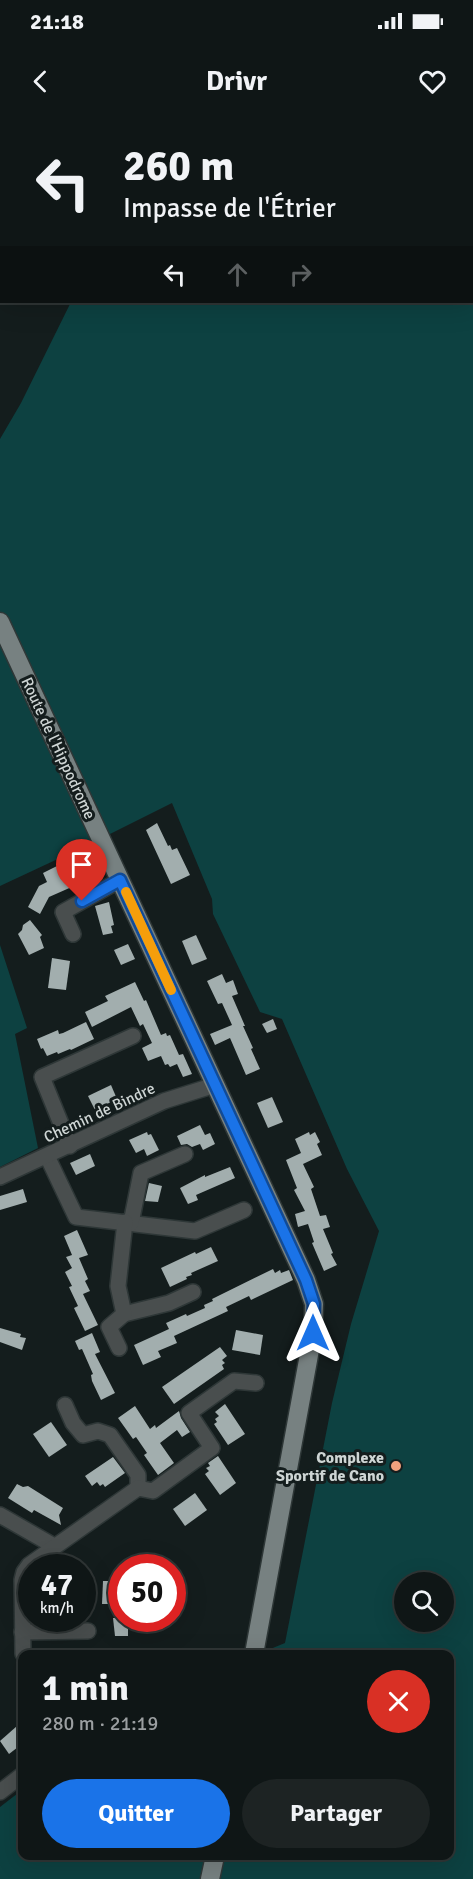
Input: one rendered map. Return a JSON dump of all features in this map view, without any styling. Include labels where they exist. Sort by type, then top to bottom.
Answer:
[{"type":"main road","name":"Route de l'Hippodrome","points":[[0,622],[306,1280],[314,1304],[313,1333],[255,1650]]},
{"type":"main road","points":[[210,1879],[214,1860]]},
{"type":"street","points":[[73,934],[63,912],[120,880]]},
{"type":"street","points":[[69,1146],[42,1077],[133,1036]]},
{"type":"street","name":"Chemin de Bindre","points":[[0,1177],[164,1101],[215,1085]]},
{"type":"street","points":[[124,1314],[118,1286],[128,1223],[141,1173],[185,1154]]},
{"type":"street","points":[[47,1156],[76,1217],[195,1231],[244,1210]]},
{"type":"street","points":[[119,1348],[109,1328],[124,1314],[169,1303],[193,1292]]},
{"type":"street","points":[[43,1554],[138,1488],[153,1491],[212,1448],[189,1413],[234,1382],[256,1383]]},
{"type":"street","points":[[65,1405],[73,1422],[83,1435],[98,1431],[110,1435],[138,1475],[138,1488]]},
{"type":"street","points":[[0,1515],[54,1546]]},
{"type":"street","points":[[22,1632],[22,1650]]},
{"type":"street","points":[[0,1792],[18,1778]]},
{"type":"shaded area","points":[[70,303],[473,303],[473,1879],[0,1879],[0,1807],[18,1793],[18,1860],[454,1860],[454,1650],[268,1650],[285,1643],[332,1403],[351,1324],[379,1231],[347,1169],[282,1019],[260,1012],[213,914],[212,899],[172,803],[0,886],[0,439],[21,403]]},
{"type":"shaded area","points":[[0,945],[27,1028],[15,1034],[38,1148],[0,1167]]},
{"type":"building","points":[[157,823],[168,846],[170,845],[172,850],[177,848],[190,875],[171,884],[146,830]]},
{"type":"building","points":[[65,862],[71,873],[77,870],[83,882],[49,897],[40,914],[28,907],[39,886],[47,882],[43,873]]},
{"type":"building","points":[[109,902],[114,925],[111,926],[113,933],[103,935],[95,906]]},
{"type":"building","points":[[30,920],[42,935],[40,937],[44,948],[29,955],[18,934],[23,925]]},
{"type":"building","points":[[196,935],[207,959],[192,965],[182,941]]},
{"type":"building","points":[[128,944],[135,959],[121,965],[114,950]]},
{"type":"building","points":[[52,958],[70,961],[66,990],[48,988]]},
{"type":"building","points":[[222,974],[226,983],[233,980],[238,994],[232,996],[260,1069],[246,1075],[230,1038],[215,1045],[210,1034],[232,1025],[222,1003],[218,1004],[207,981]]},
{"type":"building","points":[[135,982],[144,1001],[146,1000],[161,1035],[166,1033],[167,1036],[170,1035],[179,1055],[183,1054],[192,1074],[183,1077],[177,1064],[170,1067],[168,1064],[165,1065],[161,1056],[148,1061],[142,1048],[152,1043],[131,1007],[92,1027],[85,1012],[108,1001],[105,996]]},
{"type":"building","points":[[273,1019],[277,1029],[267,1033],[262,1024]]},
{"type":"building","points":[[86,1022],[94,1039],[58,1054],[57,1052],[47,1056],[43,1048],[41,1049],[37,1039],[58,1030],[59,1034],[63,1033]]},
{"type":"building","points":[[111,1085],[117,1099],[95,1110],[88,1096]]},
{"type":"building","points":[[272,1097],[283,1122],[268,1128],[257,1103]]},
{"type":"building","points":[[200,1125],[205,1135],[210,1133],[215,1144],[203,1150],[200,1144],[192,1147],[187,1144],[181,1145],[177,1136]]},
{"type":"building","points":[[147,1132],[148,1135],[151,1134],[159,1150],[147,1156],[144,1149],[136,1153],[129,1140]]},
{"type":"building","points":[[309,1132],[310,1135],[315,1132],[320,1142],[317,1144],[322,1155],[303,1164],[314,1187],[311,1189],[320,1216],[326,1215],[330,1227],[323,1229],[337,1265],[324,1271],[312,1243],[314,1242],[308,1224],[298,1227],[295,1214],[305,1211],[294,1190],[297,1188],[286,1160],[301,1153],[295,1139]]},
{"type":"building","points":[[90,1154],[95,1166],[76,1175],[70,1163]]},
{"type":"building","points":[[230,1167],[235,1178],[196,1195],[198,1200],[188,1204],[180,1188],[205,1175],[205,1177]]},
{"type":"building","points":[[149,1183],[162,1186],[158,1202],[145,1201]]},
{"type":"building","points":[[23,1189],[27,1202],[0,1210],[0,1196]]},
{"type":"building","points":[[77,1230],[88,1255],[79,1258],[88,1279],[85,1281],[90,1291],[83,1294],[98,1325],[85,1331],[74,1308],[78,1306],[65,1272],[72,1268],[66,1257],[72,1255],[64,1236]]},
{"type":"building","points":[[211,1247],[218,1261],[191,1273],[192,1275],[186,1277],[187,1279],[170,1287],[161,1268]]},
{"type":"building","points":[[273,1269],[275,1273],[280,1270],[281,1273],[289,1270],[293,1280],[251,1300],[249,1296],[226,1307],[228,1311],[174,1336],[177,1343],[158,1351],[161,1357],[143,1365],[134,1345],[169,1329],[166,1323],[205,1308],[204,1305],[213,1301],[212,1299]]},
{"type":"building","points":[[0,1328],[21,1334],[20,1337],[26,1338],[22,1350],[0,1342]]},
{"type":"building","points":[[236,1330],[263,1335],[260,1355],[232,1350]]},
{"type":"building","points":[[92,1333],[100,1352],[95,1354],[115,1393],[101,1400],[92,1381],[91,1375],[93,1374],[82,1349],[79,1350],[75,1341]]},
{"type":"building","points":[[220,1347],[227,1356],[222,1360],[225,1363],[222,1365],[224,1369],[174,1404],[162,1387]]},
{"type":"building","points":[[225,1404],[245,1434],[228,1445],[214,1424],[217,1422],[215,1419],[219,1416],[215,1412]]},
{"type":"building","points":[[135,1406],[150,1429],[155,1425],[156,1428],[179,1411],[190,1432],[182,1437],[177,1430],[160,1443],[174,1463],[158,1475],[144,1455],[147,1453],[136,1437],[133,1439],[118,1418]]},
{"type":"building","points":[[51,1422],[67,1445],[49,1457],[33,1434]]},
{"type":"building","points":[[218,1456],[236,1483],[220,1495],[205,1474],[209,1471],[206,1468],[210,1466],[208,1463]]},
{"type":"building","points":[[113,1457],[125,1473],[105,1487],[103,1484],[100,1486],[97,1482],[92,1486],[85,1476]]},
{"type":"building","points":[[17,1484],[23,1487],[28,1486],[63,1508],[59,1515],[61,1525],[34,1510],[32,1513],[8,1498]]},
{"type":"building","points":[[195,1493],[207,1510],[185,1526],[173,1509]]},
{"type":"building","points":[[103,1581],[108,1581],[108,1604],[102,1604]]},
{"type":"building","points":[[115,1632],[128,1632],[128,1636],[115,1636]]},
{"type":"building","points":[[17,1726],[18,1747],[9,1754],[0,1741]]},
{"type":"slow traffic","points":[[126,892],[171,990]]},
{"type":"place","name":"Complexe Sportif de Cano","points":[[396,1466]]},
{"type":"route","points":[[82,901],[120,880],[306,1280],[314,1304],[313,1333]]}]
